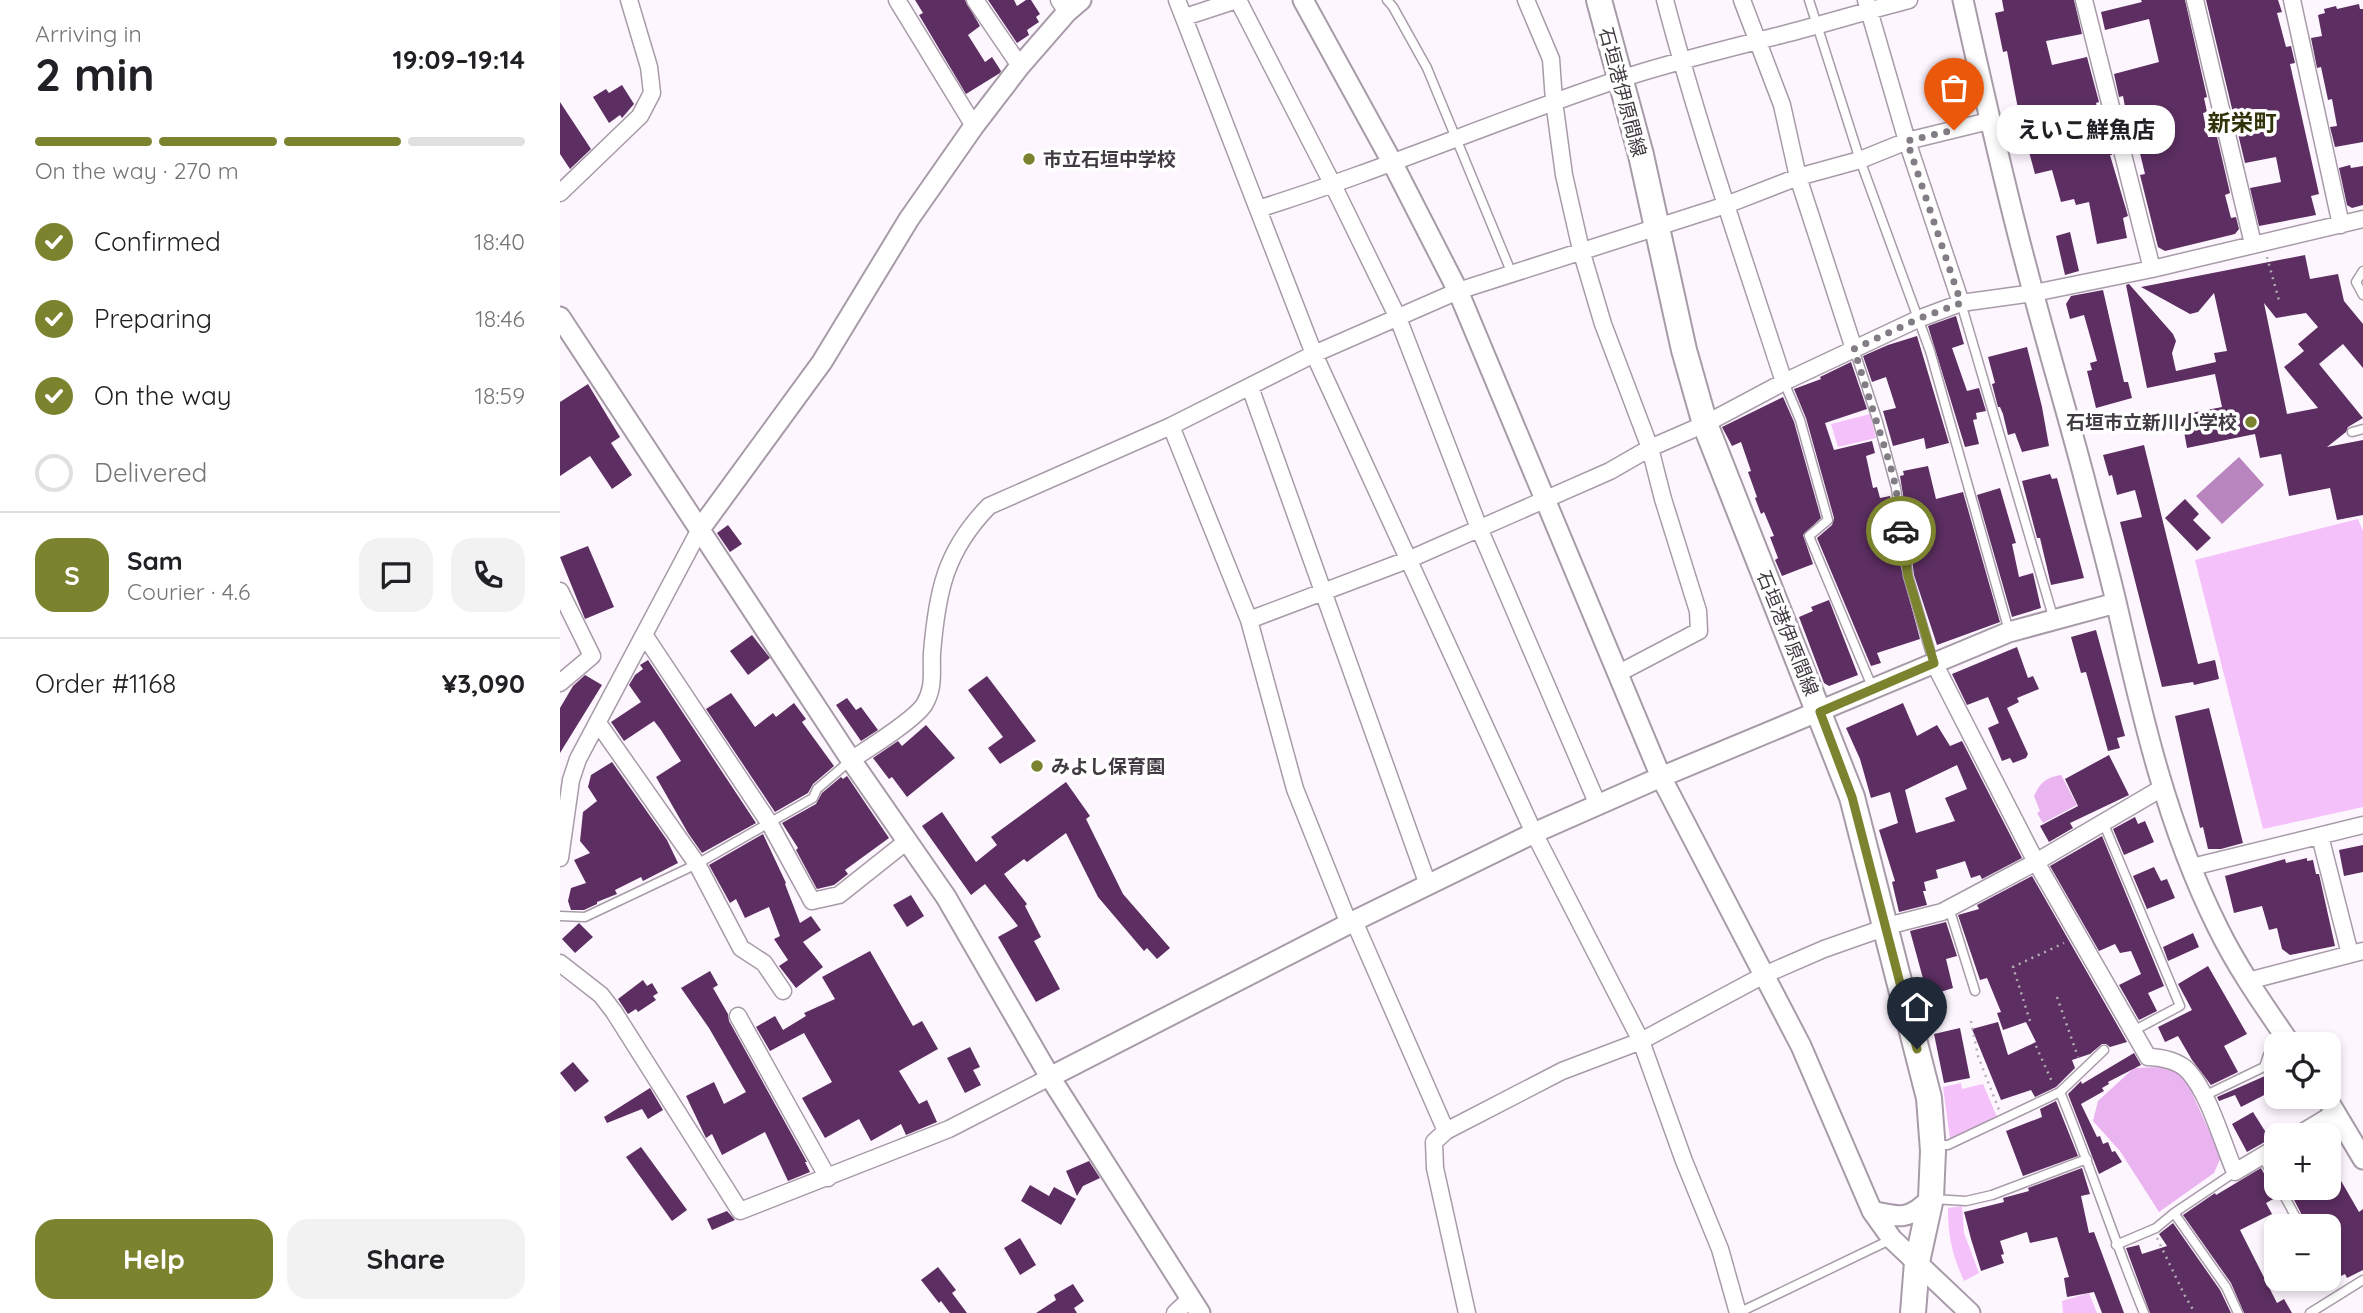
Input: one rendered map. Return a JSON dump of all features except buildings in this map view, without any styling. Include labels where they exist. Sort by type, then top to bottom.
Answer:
[{"type":"main road","name":"石垣港伊原間線","points":[[1599,0],[1657,225],[1684,350],[1705,424],[1852,797],[1929,1098],[1931,1198],[1917,1262],[1913,1313]]},
{"type":"street","points":[[560,193],[640,116],[652,93],[649,67],[629,0]]},
{"type":"street","points":[[897,0],[974,126]]},
{"type":"street","points":[[975,0],[1020,66]]},
{"type":"street","points":[[1177,0],[1314,354],[1534,833],[1641,1041],[1684,1161],[1720,1249],[1738,1313]]},
{"type":"street","points":[[1185,17],[1238,0],[1398,318],[1479,528],[1598,805]]},
{"type":"street","points":[[1303,0],[1392,162],[1458,290],[1661,776],[1801,1046],[1872,1212],[1892,1239],[1970,1313]]},
{"type":"street","points":[[1526,0],[1551,59],[1564,175],[1581,250],[1603,324],[1650,448],[1698,611],[1699,631],[1619,673]]},
{"type":"street","points":[[1665,0],[1726,205],[1784,382]]},
{"type":"street","points":[[1742,0],[1782,105],[1798,177],[1854,349]]},
{"type":"street","points":[[1258,209],[1333,186],[1554,101],[1621,79],[1681,60],[1817,26],[1868,5],[1909,0]]},
{"type":"street","points":[[1963,0],[1989,121],[2162,788],[2218,928],[2277,1032]]},
{"type":"street","points":[[2084,0],[2152,269]]},
{"type":"street","points":[[2195,0],[2258,247]]},
{"type":"street","points":[[2310,0],[2292,2],[2335,229]]},
{"type":"street","points":[[560,858],[567,769],[578,759],[598,723],[700,529],[815,373],[909,219],[974,126],[1069,4]]},
{"type":"street","points":[[1868,5],[1907,141],[1961,303]]},
{"type":"street","points":[[851,760],[922,708],[932,690],[931,666],[936,607],[949,562],[968,527],[989,506],[1171,426],[1314,354],[1458,290],[1726,205],[1798,177],[1860,160],[1907,141],[1989,121]]},
{"type":"street","points":[[1249,620],[1410,559],[1610,471],[1650,448],[1705,424],[1784,382],[1918,319],[1961,303],[2034,293],[2258,247],[2335,229],[2363,219]]},
{"type":"street","points":[[560,317],[851,760],[946,897],[1049,1077],[1195,1306],[1175,1313]]},
{"type":"street","points":[[1250,387],[1428,885]]},
{"type":"street","points":[[1171,426],[1249,620],[1295,789],[1351,922],[1446,1130]]},
{"type":"street","points":[[560,591],[592,656],[560,683]]},
{"type":"street","points":[[560,963],[601,995],[614,1012],[740,1211],[949,1129],[1351,922],[1534,833],[1661,776],[2009,632],[2116,603]]},
{"type":"street","points":[[645,636],[770,824],[812,901],[839,895],[907,841]]},
{"type":"street","points":[[1934,663],[2036,862],[2081,936],[2148,1057],[2175,1062],[2189,1071],[2204,1096],[2235,1172],[2262,1156]]},
{"type":"street","points":[[598,723],[697,864],[741,948],[764,963],[783,991]]},
{"type":"street","points":[[1467,1313],[1435,1168],[1434,1142],[1446,1130],[1562,1071],[1641,1041],[1764,975],[1824,949],[1949,908],[2036,862],[2162,788]]},
{"type":"street","points":[[2192,867],[2363,825]]},
{"type":"street","points":[[2248,981],[2357,953],[2320,836]]},
{"type":"street","points":[[737,1016],[828,1178]]},
{"type":"street","points":[[2311,1123],[2326,1109]]},
{"type":"street","points":[[2333,1109],[2363,1159]]},
{"type":"street","points":[[1872,1212],[1895,1217],[1910,1214],[1918,1211],[1931,1198]]},
{"type":"lane","points":[[1387,0],[1427,68],[1512,274]]},
{"type":"lane","points":[[1809,0],[1860,160],[1930,351],[2009,632]]},
{"type":"lane","points":[[2363,271],[2356,282],[2363,295]]},
{"type":"lane","points":[[1961,303],[2054,620]]},
{"type":"lane","points":[[1854,349],[1891,468],[1908,576],[1934,663]]},
{"type":"lane","points":[[1784,382],[1800,420],[1828,520],[1809,536],[1873,689]]},
{"type":"lane","points":[[2352,432],[2363,429]]},
{"type":"lane","points":[[560,916],[585,917],[697,864],[813,798],[817,789],[851,760]]},
{"type":"lane","points":[[2103,822],[2180,1006],[2133,1031]]},
{"type":"lane","points":[[1949,908],[1975,991]]},
{"type":"lane","points":[[1932,1145],[1948,1145],[2059,1093],[2104,1050]]},
{"type":"lane","points":[[2204,1096],[2264,1067]]},
{"type":"lane","points":[[2059,1093],[2087,1159],[2116,1245],[2144,1313]]},
{"type":"lane","points":[[2262,1156],[2264,1160]]},
{"type":"lane","points":[[1931,1198],[1966,1201],[1992,1195],[2087,1159]]},
{"type":"lane","points":[[2116,1245],[2154,1229],[2235,1172]]},
{"type":"lane","points":[[2174,1213],[2226,1287],[2238,1313]]},
{"type":"lane","points":[[1738,1313],[1892,1239]]},
{"type":"lane","points":[[2310,1313],[2363,1280]]},
{"type":"path","points":[[2258,247],[2280,304]]},
{"type":"path","points":[[2030,1021],[2013,967],[2081,936]]},
{"type":"path","points":[[2057,997],[2083,1070]]},
{"type":"path","points":[[1971,1021],[1978,1056],[2002,1119]]},
{"type":"path","points":[[2036,1046],[2059,1093]]},
{"type":"path","points":[[2154,1229],[2195,1313]]},
{"type":"shaded area","points":[[1870,414],[1876,438],[1838,447],[1831,424]]},
{"type":"shaded area","points":[[2239,457],[2264,485],[2222,524],[2196,496]]},
{"type":"shaded area","points":[[2358,519],[2363,531],[2363,807],[2263,829],[2195,560]]},
{"type":"shaded area","points":[[2061,775],[2077,805],[2043,823],[2037,813],[2040,811],[2034,796],[2044,781]]},
{"type":"shaded area","points":[[2162,1067],[2175,1071],[2187,1082],[2221,1157],[2214,1173],[2159,1212],[2120,1151],[2093,1121],[2098,1101],[2134,1068]]},
{"type":"shaded area","points":[[1961,1083],[1962,1089],[1983,1084],[1997,1117],[1950,1139],[1943,1087]]},
{"type":"shaded area","points":[[1962,1206],[1964,1233],[1979,1273],[1964,1281],[1956,1262],[1948,1218],[1948,1208]]},
{"type":"shaded area","points":[[2089,1293],[2097,1313],[2063,1313],[2062,1301]]},
{"type":"way so far","points":[[1901,531],[1891,468],[1854,349],[1918,319],[1961,303],[1907,141],[1954,130]]},
{"type":"place","name":"えいこ鮮魚店","points":[[1954,130]]},
{"type":"place","name":"市立石垣中学校","points":[[1029,159]]},
{"type":"place","name":"石垣市立新川小学校","points":[[2251,422]]},
{"type":"place","name":"みよし保育園","points":[[1037,766]]},
{"type":"district","name":"新栄町","points":[[2242,123]]},
{"type":"route","points":[[1901,531],[1908,576],[1934,663],[1820,712],[1852,797],[1917,1049]]}]
